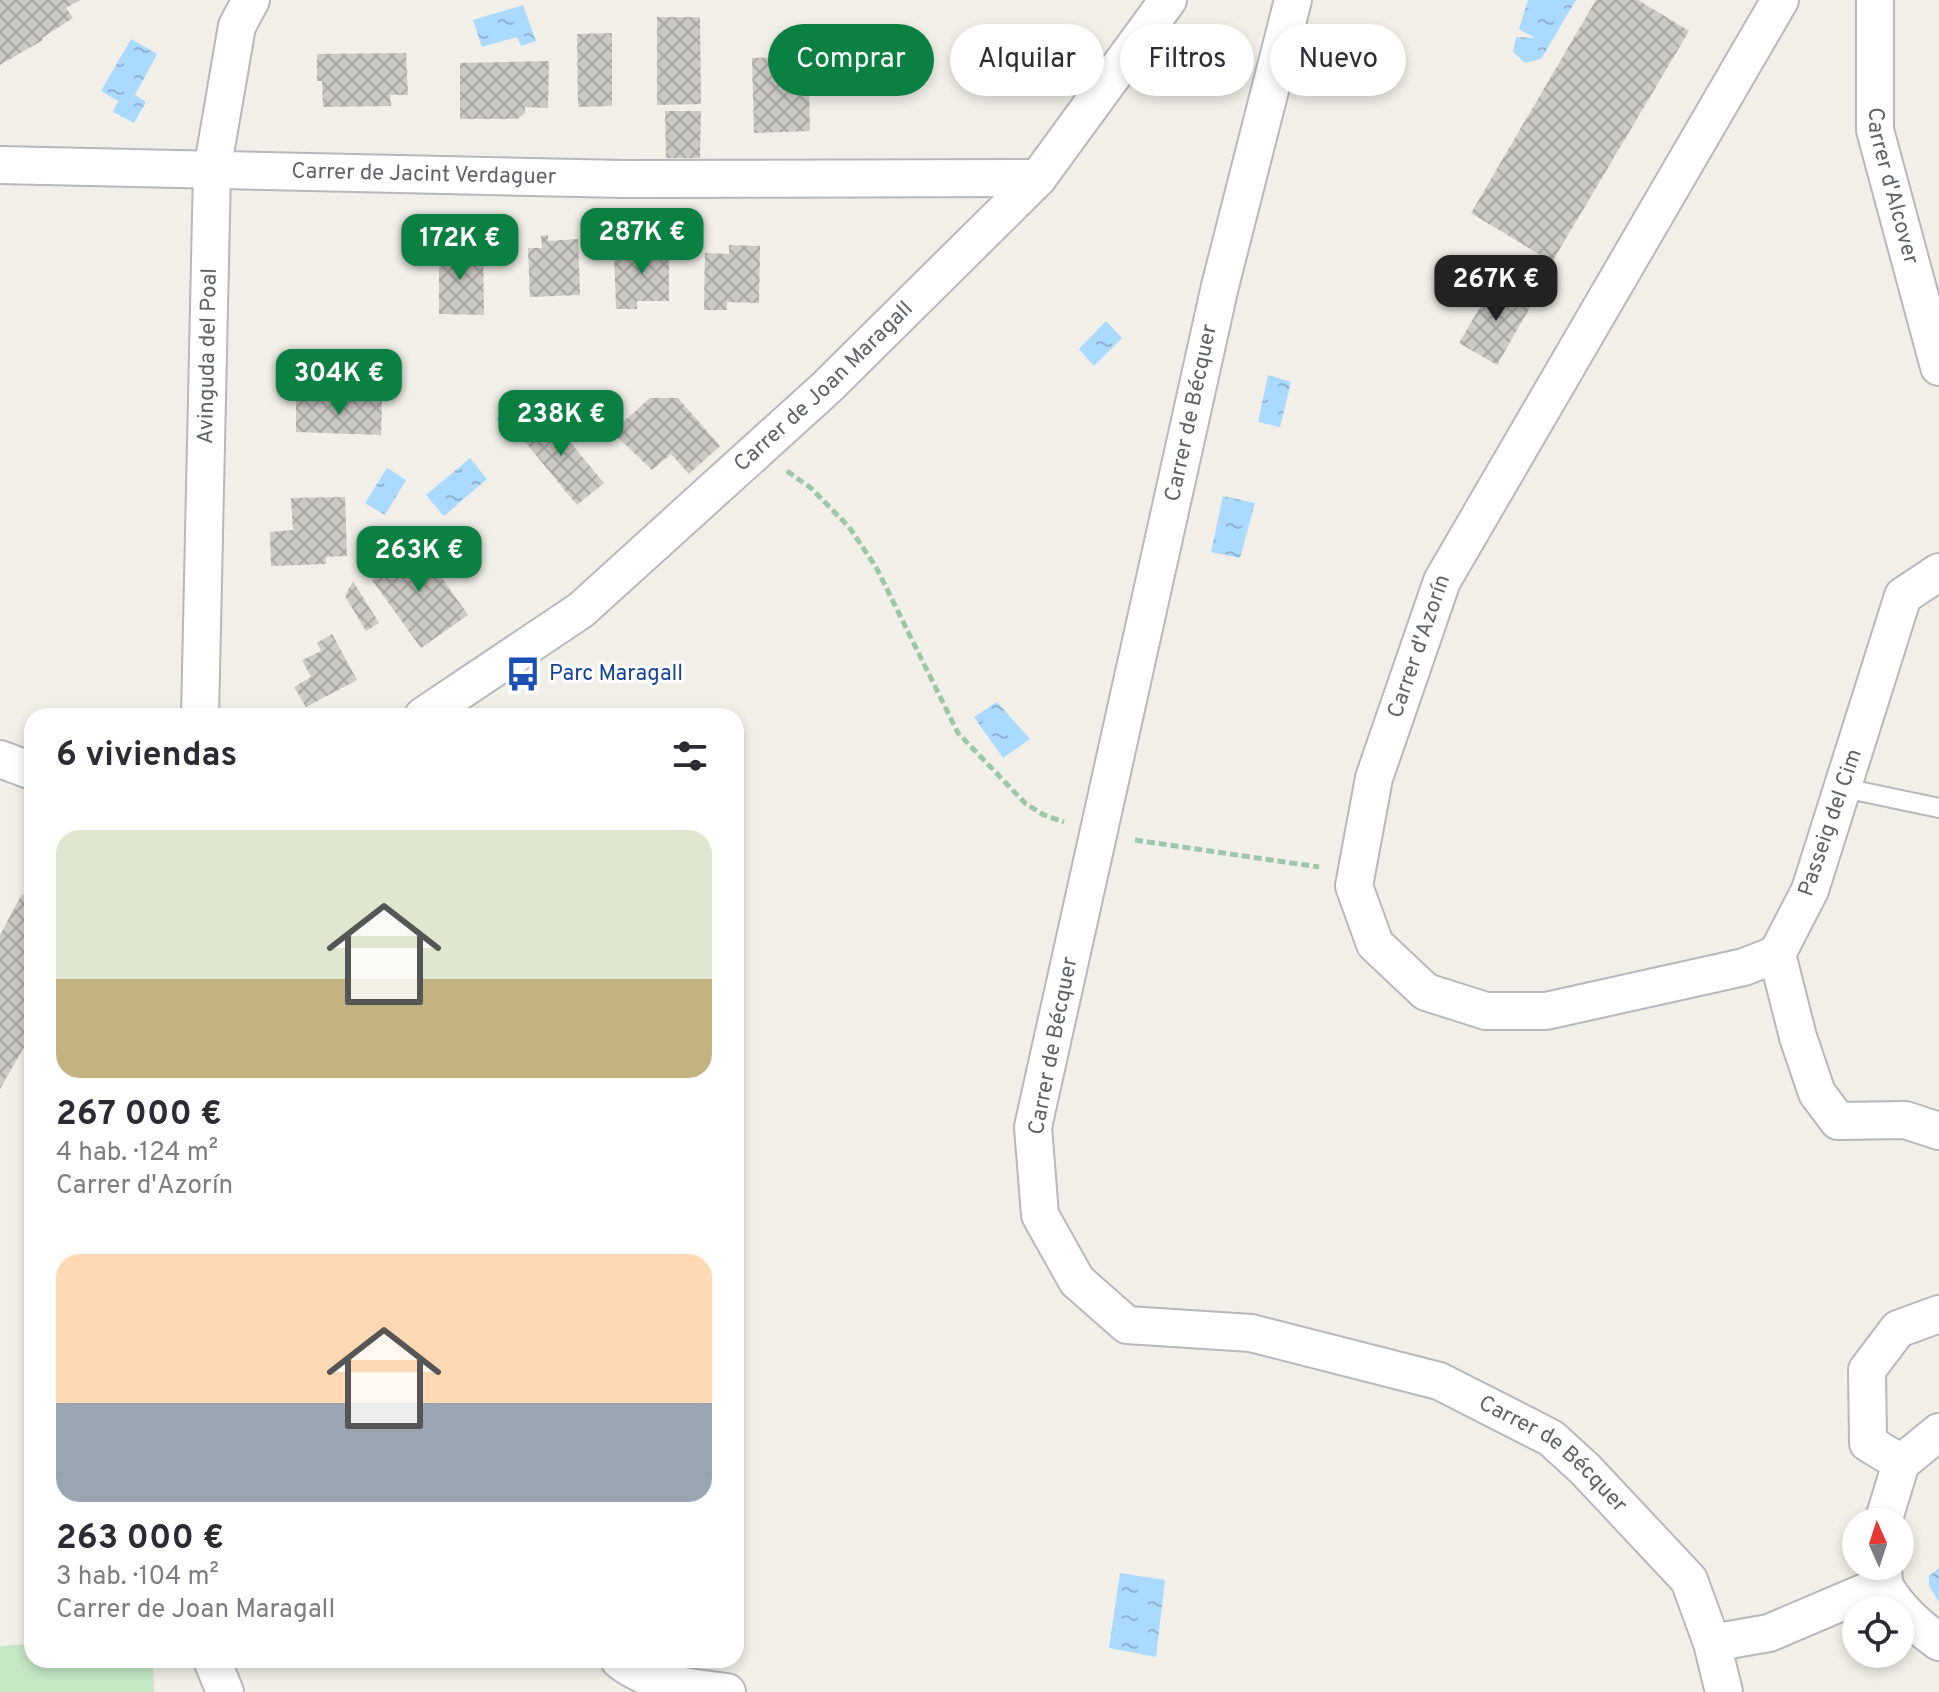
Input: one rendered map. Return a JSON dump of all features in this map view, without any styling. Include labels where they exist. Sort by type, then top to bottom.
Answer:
[{"type":"street","name":"Avinguda del Poal","points":[[200,708],[212,171],[237,26],[251,0]]},
{"type":"street","name":"Carrer de Joan Maragall","points":[[435,708],[581,610],[827,387],[1038,178],[1168,0]]},
{"type":"street","name":"Carrer de Bécquer","points":[[1293,0],[1220,286],[1033,1127],[1040,1215],[1077,1281],[1127,1325],[1251,1333],[1439,1381],[1551,1438],[1585,1469],[1689,1580],[1712,1643],[1724,1692]]},
{"type":"street","name":"Carrer d'Azorín","points":[[1777,954],[1744,967],[1546,1011],[1486,1011],[1426,992],[1375,944],[1354,886],[1374,778],[1442,581],[1780,0]]},
{"type":"street","name":"Carrer d'Alcover","points":[[1875,0],[1875,130],[1939,367]]},
{"type":"street","name":"Carrer de Jacint Verdaguer","points":[[0,165],[623,179],[1038,178]]},
{"type":"street","name":"Passeig del Cim","points":[[1777,954],[1810,890],[1903,596],[1939,572]]},
{"type":"street","points":[[0,759],[24,768]]},
{"type":"street","points":[[1777,954],[1798,1037],[1817,1093],[1838,1121],[1905,1120],[1939,1131]]},
{"type":"street","points":[[1901,1463],[1868,1443],[1867,1370],[1898,1329],[1939,1314]]},
{"type":"street","points":[[1887,1508],[1901,1463],[1939,1432]]},
{"type":"street","points":[[1712,1643],[1769,1633],[1873,1580]]},
{"type":"street","points":[[1885,1580],[1892,1600],[1939,1642]]},
{"type":"street","points":[[215,1668],[225,1692]]},
{"type":"street","points":[[630,1668],[672,1684],[727,1692]]},
{"type":"lane","points":[[1844,788],[1939,808]]},
{"type":"path","points":[[756,451],[811,488],[849,527],[876,567],[958,733],[1026,804],[1044,815],[1099,835],[1356,873]]},
{"type":"green space","points":[[24,1644],[24,1668],[153,1668],[154,1692],[0,1692],[0,1646]]},
{"type":"water","points":[[1528,0],[1576,0],[1541,59],[1525,63],[1513,52],[1516,37],[1535,38],[1519,29]]},
{"type":"water","points":[[523,5],[536,41],[521,46],[517,37],[482,47],[473,20]]},
{"type":"water","points":[[131,39],[157,54],[135,95],[146,102],[134,123],[113,112],[118,101],[101,91]]},
{"type":"water","points":[[1106,321],[1122,338],[1094,366],[1079,349]]},
{"type":"water","points":[[1268,375],[1291,382],[1280,427],[1258,422]]},
{"type":"water","points":[[529,390],[541,404],[508,433],[496,419]]},
{"type":"water","points":[[470,458],[487,479],[444,516],[426,495]]},
{"type":"water","points":[[387,468],[406,480],[385,515],[365,503]]},
{"type":"water","points":[[1223,496],[1255,503],[1240,558],[1211,552]]},
{"type":"water","points":[[997,702],[1030,739],[1003,758],[974,717]]},
{"type":"water","points":[[1939,1568],[1939,1602],[1929,1586],[1929,1576]]},
{"type":"water","points":[[1120,1573],[1165,1580],[1156,1657],[1109,1648]]},
{"type":"building","points":[[0,0],[80,0],[66,8],[73,18],[0,65]]},
{"type":"building","points":[[1596,0],[1638,0],[1689,31],[1552,262],[1471,213]]},
{"type":"building","points":[[657,17],[700,17],[701,104],[657,105]]},
{"type":"building","points":[[612,33],[612,106],[578,107],[577,34]]},
{"type":"building","points":[[406,53],[408,95],[390,95],[391,106],[323,107],[322,81],[317,81],[317,54]]},
{"type":"building","points":[[768,57],[768,96],[809,96],[810,131],[754,133],[752,58]]},
{"type":"building","points":[[549,61],[548,108],[525,107],[525,113],[517,119],[460,119],[460,63]]},
{"type":"building","points":[[665,111],[701,111],[700,158],[666,158]]},
{"type":"building","points":[[548,235],[548,241],[578,239],[580,295],[530,297],[528,248],[542,248],[541,236]]},
{"type":"building","points":[[439,243],[464,244],[464,257],[483,257],[484,315],[439,314]]},
{"type":"building","points":[[637,245],[669,245],[669,301],[637,301],[637,309],[616,309],[614,253],[637,254]]},
{"type":"building","points":[[729,245],[760,246],[759,303],[727,302],[727,310],[704,310],[705,253],[729,254]]},
{"type":"building","points":[[1496,280],[1533,302],[1497,365],[1459,343]]},
{"type":"building","points":[[650,398],[678,398],[720,446],[689,474],[671,454],[652,470],[612,432]]},
{"type":"building","points":[[296,400],[382,401],[381,435],[296,432]]},
{"type":"building","points":[[544,411],[604,483],[577,505],[517,432]]},
{"type":"building","points":[[345,497],[347,556],[326,557],[326,564],[271,566],[270,532],[293,530],[291,498]]},
{"type":"building","points":[[413,537],[468,615],[421,648],[372,580],[394,563],[389,555]]},
{"type":"building","points":[[353,581],[379,623],[366,631],[345,596]]},
{"type":"building","points":[[332,634],[357,680],[306,707],[294,687],[311,677],[302,660],[321,651],[317,643]]},
{"type":"building","points":[[22,894],[24,1047],[0,1089],[0,935]]},
{"type":"place","name":"Parc Maragall","points":[[523,674]]}]
